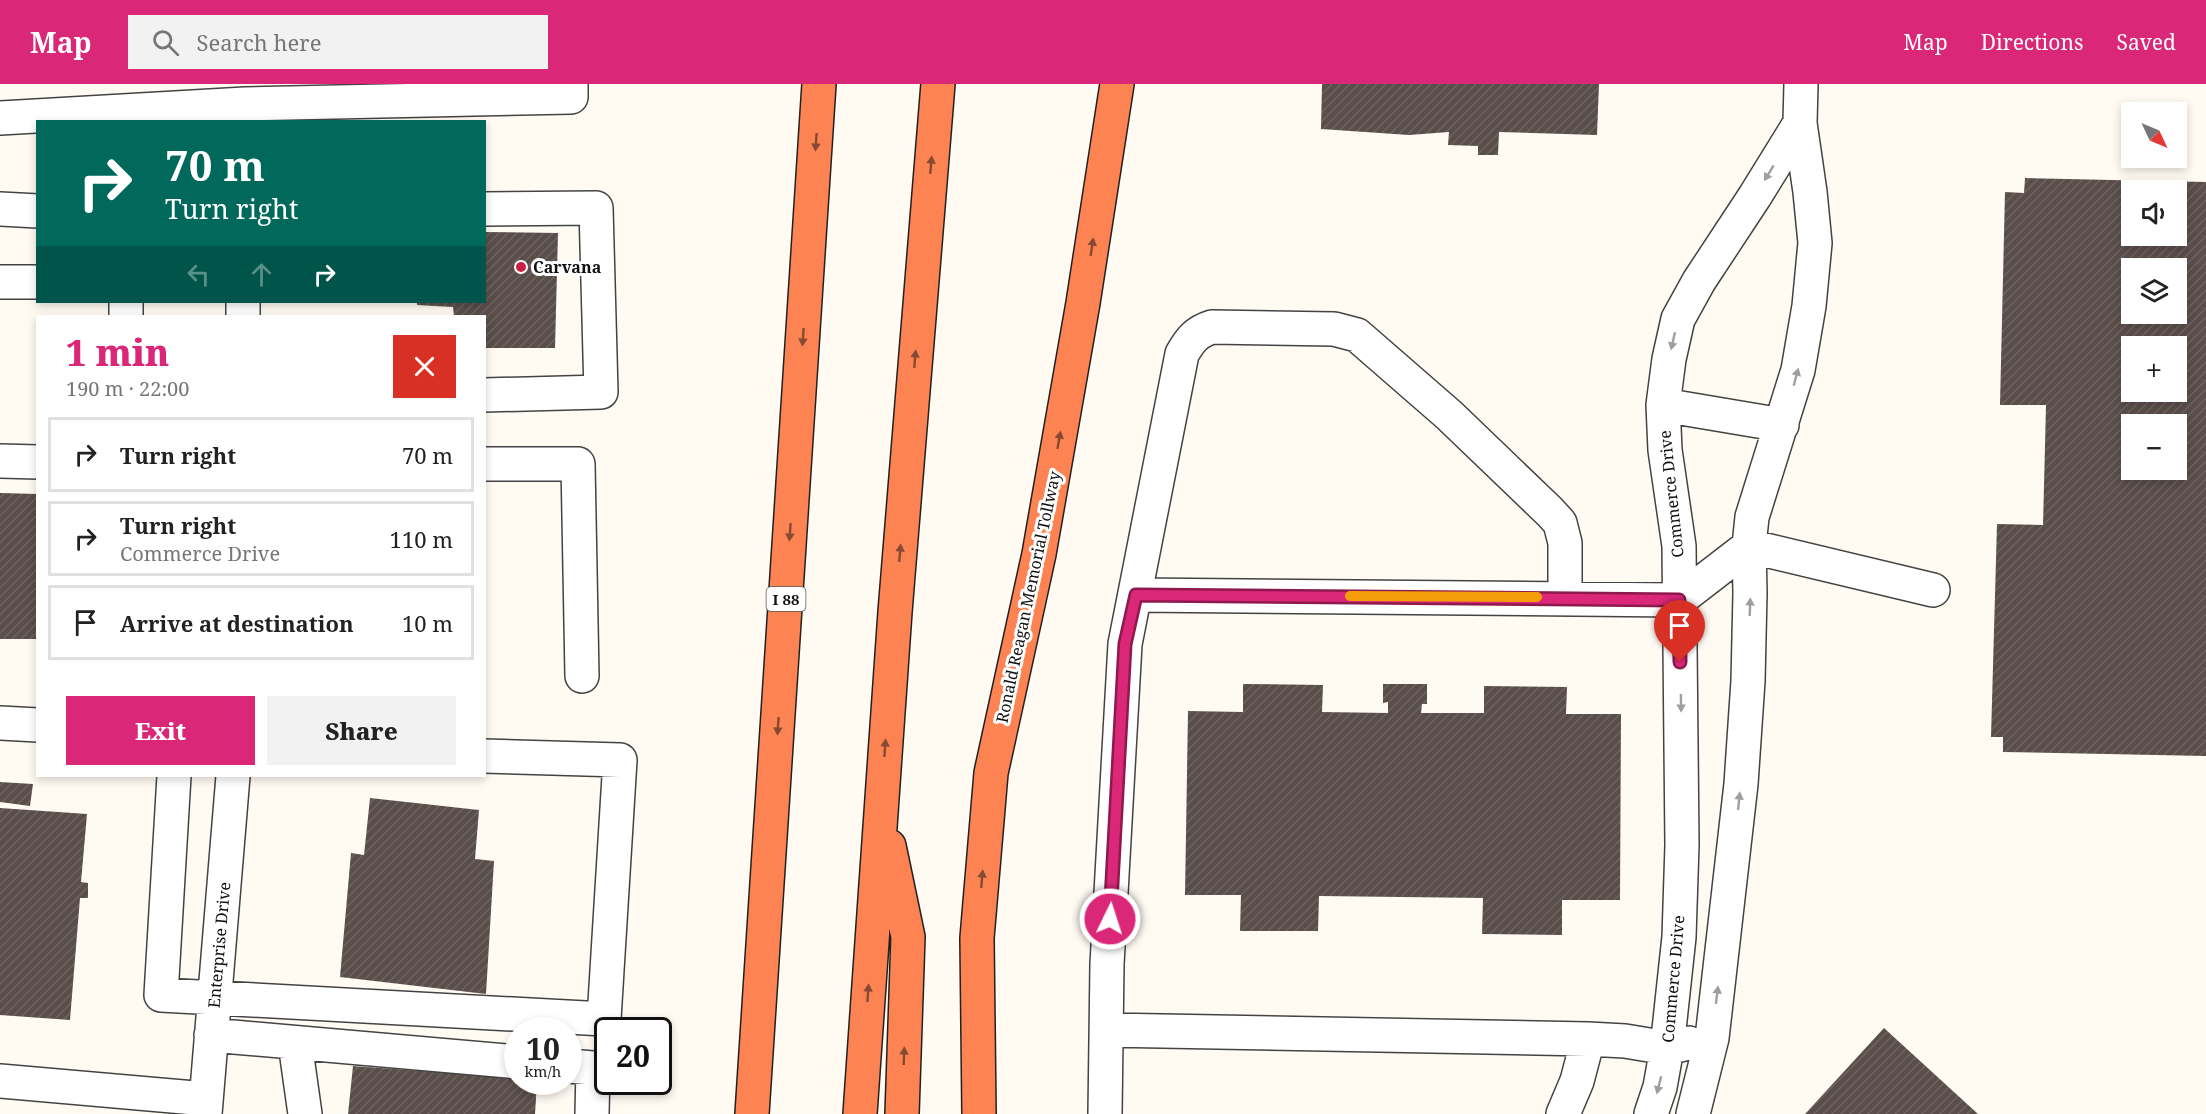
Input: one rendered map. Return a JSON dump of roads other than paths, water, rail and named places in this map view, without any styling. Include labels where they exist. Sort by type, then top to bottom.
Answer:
[{"type":"highway","name":"I 88","points":[[752,1114],[819,84]]},
{"type":"highway","points":[[860,1114],[881,806],[938,84]]},
{"type":"highway","name":"Ronald Reagan Memorial Tollway","points":[[979,1114],[977,938],[991,774],[1039,554],[1083,303],[1117,84]]},
{"type":"highway","points":[[881,806],[908,936],[902,1114]]},
{"type":"highway","points":[[965,1114],[977,938]]},
{"type":"street","points":[[0,118],[245,103],[571,97],[571,84]]},
{"type":"street","points":[[1693,1114],[1712,1038],[1741,784],[1748,681],[1749,546],[1752,517],[1782,425],[1800,359],[1809,306],[1815,243],[1800,123],[1801,84]]},
{"type":"street","name":"Commerce Drive","points":[[1651,1114],[1667,1048],[1679,937],[1682,776],[1679,546],[1665,450],[1663,405],[1669,359],[1678,319],[1699,281],[1800,123]]},
{"type":"street","points":[[486,209],[596,208],[601,392],[486,395]]},
{"type":"street","points":[[0,209],[36,211]]},
{"type":"street","points":[[0,282],[36,282]]},
{"type":"street","points":[[1105,1114],[1107,964],[1118,806],[1125,644],[1182,354],[1190,341],[1199,331],[1212,327],[1334,329],[1357,335],[1449,415],[1560,523],[1565,543],[1565,598]]},
{"type":"street","points":[[1663,405],[1782,425]]},
{"type":"street","points":[[0,461],[36,462]]},
{"type":"street","points":[[486,464],[578,464],[582,676]]},
{"type":"street","points":[[1136,595],[1679,600],[1749,546]]},
{"type":"street","points":[[1749,546],[1934,590]]},
{"type":"street","points":[[0,723],[36,724]]},
{"type":"street","points":[[174,777],[160,995],[604,1019],[620,760],[486,756]]},
{"type":"street","name":"Enterprise Drive","points":[[206,1106],[233,777]]},
{"type":"street","points":[[1107,1030],[1588,1039],[1625,1041],[1667,1048],[1712,1038]]},
{"type":"street","points":[[211,1035],[504,1061]]},
{"type":"street","points":[[1563,1114],[1577,1081],[1588,1039]]},
{"type":"street","points":[[295,1043],[305,1114]]},
{"type":"street","points":[[582,1067],[593,1068],[592,1114]]},
{"type":"street","points":[[0,1081],[105,1102],[206,1106]]},
{"type":"place","name":"Carvana","points":[[521,267]]}]
